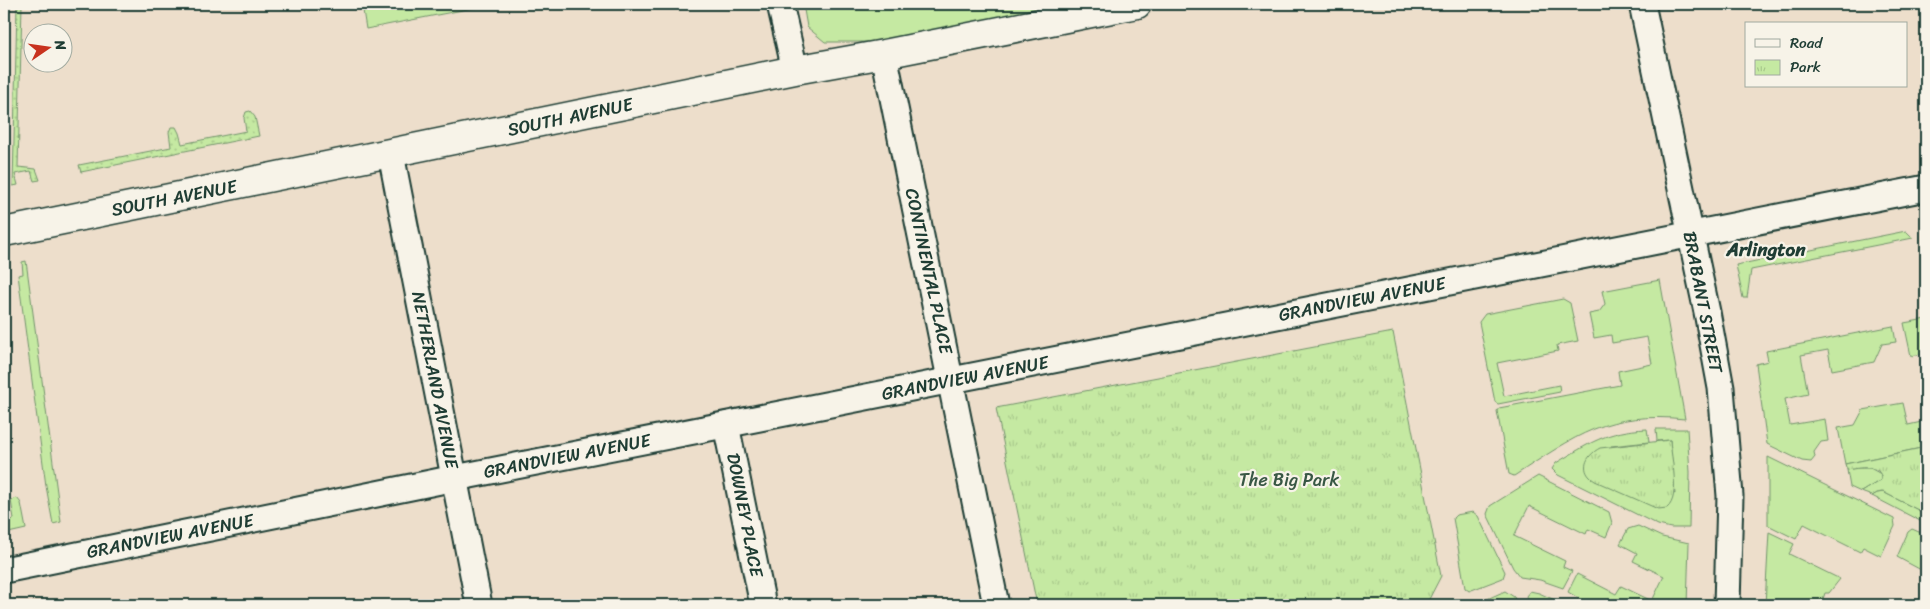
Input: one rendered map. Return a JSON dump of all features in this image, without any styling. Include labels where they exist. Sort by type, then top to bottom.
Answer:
[{"type":"street","points":[[780,4],[795,70]]},
{"type":"street","name":"SOUTH AVENUE","points":[[4,232],[795,70],[1137,4]]},
{"type":"street","name":"BRABANT STREET","points":[[1642,4],[1707,312],[1720,388],[1730,496],[1727,605]]},
{"type":"street","name":"CONTINENTAL PLACE","points":[[884,54],[996,605]]},
{"type":"street","name":"NETHERLAND AVENUE","points":[[391,154],[480,605]]},
{"type":"street","name":"GRANDVIEW AVENUE","points":[[4,570],[455,478],[1926,188]]},
{"type":"street","name":"DOWNEY PLACE","points":[[726,425],[763,605]]},
{"type":"green space","points":[[17,4],[22,4],[18,167],[36,169],[40,180],[34,181],[31,171],[15,174],[18,185],[13,186]]},
{"type":"green space","points":[[362,4],[493,4],[366,29]]},
{"type":"green space","points":[[803,4],[1073,4],[882,42],[825,42],[807,27]]},
{"type":"green space","points":[[862,4],[935,4],[913,8],[867,7]]},
{"type":"green space","points":[[250,111],[255,117],[259,136],[81,172],[79,165],[171,147],[169,132],[171,127],[176,127],[182,144],[246,131],[244,118],[246,112]]},
{"type":"green space","points":[[1906,231],[1913,238],[1751,270],[1747,298],[1743,298],[1736,265]]},
{"type":"green space","points":[[26,261],[61,522],[53,524],[46,486],[18,275],[23,274],[22,262]]},
{"type":"green space","points":[[1660,280],[1685,419],[1658,417],[1613,423],[1575,438],[1514,476],[1509,474],[1497,411],[1499,408],[1620,385],[1618,371],[1652,364],[1647,337],[1612,343],[1611,335],[1594,338],[1589,314],[1599,312],[1605,304],[1602,291]]},
{"type":"green space","points":[[1563,299],[1570,303],[1578,341],[1557,345],[1558,351],[1497,363],[1504,396],[1559,385],[1560,392],[1498,404],[1495,402],[1479,322],[1485,314]]},
{"type":"green space","points":[[1926,319],[1926,353],[1911,356],[1904,323]]},
{"type":"green space","points":[[1893,326],[1896,342],[1882,344],[1874,362],[1832,370],[1828,350],[1801,355],[1808,394],[1785,399],[1790,425],[1825,419],[1828,441],[1821,442],[1814,452],[1815,457],[1811,462],[1802,461],[1767,444],[1756,364],[1768,361],[1766,351]]},
{"type":"green space","name":"The Big Park","points":[[1393,332],[1441,576],[1426,605],[1037,605],[996,408]]},
{"type":"green space","points":[[1903,403],[1908,425],[1926,421],[1926,447],[1845,464],[1838,428],[1855,425],[1863,410]]},
{"type":"green space","points":[[1647,429],[1649,442],[1611,446],[1675,494],[1670,440],[1657,441],[1656,429],[1687,429],[1690,472],[1689,528],[1671,528],[1658,525],[1558,475],[1552,469],[1556,463],[1599,439],[1620,432]]},
{"type":"green space","points":[[1670,440],[1674,495],[1667,508],[1658,509],[1595,481],[1587,473],[1586,464],[1588,459],[1600,448]]},
{"type":"green space","points":[[1926,447],[1926,514],[1883,492],[1872,496],[1861,492],[1881,480],[1881,475],[1878,471],[1868,468],[1847,470],[1845,464]]},
{"type":"green space","points":[[1768,457],[1894,519],[1895,526],[1881,556],[1863,547],[1860,552],[1804,524],[1796,539],[1768,525]]},
{"type":"green space","points":[[1870,468],[1881,474],[1881,480],[1861,492],[1850,487],[1847,470]]},
{"type":"green space","points":[[1538,476],[1609,512],[1612,523],[1606,537],[1588,529],[1586,534],[1529,506],[1514,536],[1565,561],[1563,567],[1572,571],[1563,588],[1540,580],[1520,577],[1513,568],[1487,514],[1490,506]]},
{"type":"green space","points":[[1883,492],[1926,514],[1926,524],[1872,496]]},
{"type":"green space","points":[[17,498],[21,503],[26,529],[4,534],[4,522],[14,519],[11,500]]},
{"type":"green space","points":[[1473,512],[1478,516],[1505,572],[1503,578],[1469,591],[1465,588],[1453,518],[1456,515]]},
{"type":"green space","points":[[1638,526],[1662,537],[1689,543],[1687,605],[1590,605],[1568,592],[1577,574],[1616,594],[1621,586],[1652,601],[1664,576],[1633,561],[1637,553],[1620,544],[1628,529]]},
{"type":"green space","points":[[1912,529],[1926,535],[1926,570],[1923,571],[1897,557],[1908,532]]},
{"type":"green space","points":[[1769,532],[1794,544],[1789,554],[1840,579],[1829,593],[1825,593],[1821,605],[1765,605]]},
{"type":"green space","points":[[1505,591],[1514,597],[1517,605],[1474,605]]},
{"type":"green space","points":[[1530,591],[1566,605],[1529,605],[1526,596]]},
{"type":"district","name":"Arlington","points":[[1766,249]]}]
